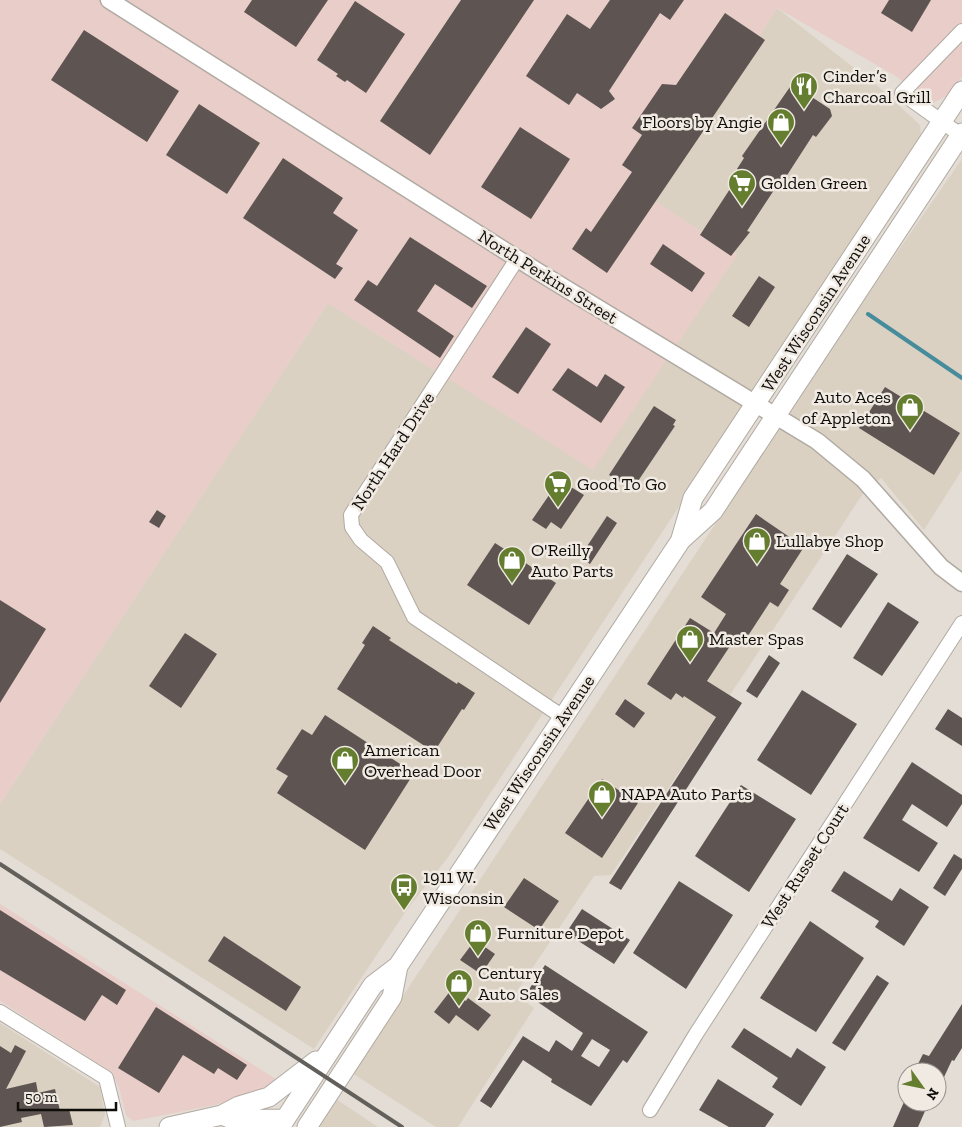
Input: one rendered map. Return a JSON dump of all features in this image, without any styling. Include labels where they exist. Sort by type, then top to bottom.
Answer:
[{"type":"main road","name":"West Wisconsin Avenue","points":[[681,540],[693,498],[962,91]]},
{"type":"main road","name":"West Wisconsin Avenue","points":[[289,1124],[331,1049],[373,985],[398,966],[681,540],[713,510],[961,135]]},
{"type":"main road","name":"West Wisconsin Avenue","points":[[307,1127],[392,997],[398,966]]},
{"type":"main road","points":[[168,1127],[222,1115],[239,1106],[269,1097],[331,1049]]},
{"type":"main road","points":[[261,1099],[270,1102],[289,1124]]},
{"type":"main road","points":[[222,1115],[234,1120],[289,1124]]},
{"type":"street","name":"North Perkins Street","points":[[109,0],[517,259],[817,442],[855,471],[941,567],[962,583]]},
{"type":"street","points":[[961,135],[902,93],[962,31]]},
{"type":"street","name":"North Hard Drive","points":[[517,259],[351,515],[352,527],[361,540],[387,562],[414,616],[563,717]]},
{"type":"street","name":"West Russet Court","points":[[650,1110],[696,1034],[962,623]]},
{"type":"street","points":[[0,1012],[106,1078],[118,1127]]},
{"type":"shaded area","points":[[0,0],[962,0],[962,77],[945,97],[933,103],[894,75],[777,8],[655,201],[737,255],[593,470],[328,303],[0,804]]},
{"type":"shaded area","points":[[777,8],[880,88],[920,125],[921,135],[917,145],[449,856],[406,911],[314,1049],[0,849],[0,804],[328,303],[442,375],[737,254],[655,202]]},
{"type":"shaded area","points":[[962,159],[962,470],[924,530],[881,478],[864,492],[611,875],[594,876],[515,994],[534,1008],[458,1127],[436,1127],[352,1073],[855,313]]},
{"type":"shaded area","points":[[0,904],[282,1083],[240,1100],[133,1121],[126,1115],[119,1087],[110,1071],[0,1001]]},
{"type":"shaded area","points":[[0,1023],[100,1087],[105,1115],[100,1127],[0,1127]]},
{"type":"shaded area","points":[[336,1099],[378,1127],[317,1127]]},
{"type":"building","points":[[252,0],[328,0],[296,47],[244,12]]},
{"type":"building","points":[[461,0],[534,0],[430,155],[380,121]]},
{"type":"building","points":[[610,0],[684,0],[670,20],[660,13],[609,91],[615,99],[601,109],[577,93],[569,105],[526,76],[567,14],[590,29]]},
{"type":"building","points":[[889,0],[931,0],[912,32],[881,13]]},
{"type":"building","points":[[355,1],[405,34],[366,93],[347,80],[345,82],[336,76],[338,74],[317,60]]},
{"type":"building","points":[[725,13],[765,40],[607,273],[572,249],[586,228],[591,232],[632,172],[622,165],[642,135],[632,128],[662,84],[676,85]]},
{"type":"building","points":[[84,30],[179,91],[147,142],[51,80]]},
{"type":"building","points":[[792,84],[830,109],[832,116],[816,137],[813,135],[782,183],[780,181],[747,231],[750,232],[731,256],[700,235],[741,172],[737,169],[744,158],[742,156]]},
{"type":"building","points":[[199,104],[260,143],[227,194],[166,155]]},
{"type":"building","points":[[520,127],[570,159],[531,219],[481,187]]},
{"type":"building","points":[[283,158],[343,198],[333,213],[358,230],[336,264],[343,268],[335,279],[243,218]]},
{"type":"building","points":[[410,237],[487,286],[472,308],[435,284],[417,311],[454,336],[440,358],[354,300],[368,280],[377,286]]},
{"type":"building","points":[[663,244],[705,273],[692,292],[650,264]]},
{"type":"building","points":[[759,276],[775,287],[749,327],[732,316]]},
{"type":"building","points":[[526,327],[551,344],[518,394],[492,377]]},
{"type":"building","points":[[568,368],[597,387],[605,374],[625,387],[601,423],[552,390]]},
{"type":"building","name":"Auto Aces of Appleton","points":[[885,387],[960,433],[934,475],[859,428]]},
{"type":"building","points":[[654,406],[676,420],[673,425],[675,426],[632,490],[609,475]]},
{"type":"building","name":"Good To Go","points":[[556,485],[568,492],[571,487],[584,495],[561,529],[551,522],[546,529],[532,520]]},
{"type":"building","points":[[157,510],[166,516],[159,528],[149,522]]},
{"type":"building","points":[[756,514],[804,547],[780,584],[789,590],[778,607],[770,602],[742,645],[734,640],[707,681],[742,703],[621,890],[609,883],[716,717],[684,696],[683,698],[676,693],[671,700],[647,684],[690,618],[714,633],[726,614],[701,597]]},
{"type":"building","points":[[607,516],[617,523],[590,564],[580,557]]},
{"type":"building","name":"O'Reilly Auto Parts","points":[[495,543],[556,583],[529,625],[467,585]]},
{"type":"building","points":[[847,554],[878,574],[841,628],[812,609]]},
{"type":"building","points":[[0,600],[46,629],[0,703]]},
{"type":"building","points":[[888,602],[919,622],[882,676],[853,658]]},
{"type":"building","points":[[373,626],[391,638],[389,640],[457,684],[458,682],[475,693],[464,710],[462,709],[434,752],[337,689],[365,645],[362,643]]},
{"type":"building","points":[[185,633],[217,654],[181,708],[149,686]]},
{"type":"building","points":[[769,655],[780,663],[757,698],[746,691]]},
{"type":"building","points":[[802,690],[857,724],[811,795],[757,760]]},
{"type":"building","points":[[625,699],[645,713],[634,728],[615,714]]},
{"type":"building","points":[[948,709],[962,718],[962,746],[935,729]]},
{"type":"building","name":"American Overhead Door","points":[[325,715],[414,773],[365,850],[277,793],[288,776],[276,769],[302,729],[312,735]]},
{"type":"building","points":[[912,762],[962,795],[962,804],[947,827],[912,804],[902,820],[938,843],[919,872],[863,838]]},
{"type":"building","name":"NAPA Auto Parts","points":[[602,779],[638,803],[602,858],[565,833]]},
{"type":"building","points":[[741,785],[796,819],[749,892],[695,856]]},
{"type":"building","points":[[954,854],[962,859],[962,869],[945,896],[933,888]]},
{"type":"building","points":[[844,871],[892,901],[900,888],[929,907],[904,946],[875,927],[879,921],[831,891]]},
{"type":"building","points":[[524,878],[559,901],[539,930],[504,907]]},
{"type":"building","points":[[679,881],[733,915],[686,989],[633,953]]},
{"type":"building","points":[[582,909],[630,940],[614,964],[566,933]]},
{"type":"building","points":[[0,910],[126,990],[117,1005],[102,995],[85,1021],[0,970]]},
{"type":"building","points":[[810,921],[864,958],[816,1032],[760,998]]},
{"type":"building","points":[[224,936],[301,987],[286,1011],[208,961]]},
{"type":"building","name":"Furniture Depot","points":[[475,940],[495,954],[481,974],[460,960]]},
{"type":"building","points":[[545,965],[648,1032],[627,1063],[623,1060],[591,1106],[551,1082],[552,1079],[523,1060],[491,1108],[480,1101],[523,1036],[549,1052],[556,1040],[572,1051],[583,1033],[526,994]],"holes":[[[592,1039],[610,1050],[599,1067],[581,1056]]]},
{"type":"building","points":[[877,975],[889,983],[845,1051],[832,1043]]},
{"type":"building","name":"Century Auto Sales","points":[[451,990],[466,1001],[468,998],[491,1015],[478,1031],[456,1015],[449,1024],[434,1012]]},
{"type":"building","points":[[962,1004],[962,1048],[954,1061],[952,1060],[947,1071],[947,1062],[919,1062],[923,1054],[929,1056]]},
{"type":"building","points":[[156,1007],[247,1065],[237,1080],[218,1068],[214,1074],[183,1055],[159,1093],[118,1068]]},
{"type":"building","points":[[744,1028],[791,1058],[797,1048],[826,1067],[801,1106],[772,1087],[778,1078],[731,1047]]},
{"type":"building","points":[[15,1045],[26,1051],[6,1089],[36,1082],[38,1093],[55,1089],[60,1111],[69,1109],[73,1125],[44,1127],[41,1114],[21,1118],[22,1122],[0,1127],[0,1046],[11,1053]]},
{"type":"building","points":[[718,1079],[774,1114],[765,1127],[729,1127],[699,1110]]},
{"type":"building","points":[[900,1112],[925,1112],[918,1127],[893,1127]]},
{"type":"waterway","points":[[868,314],[962,378]]},
{"type":"railway","points":[[0,864],[402,1127]]},
{"type":"place","name":"Cinder’s Charcoal Grill","points":[[804,110]]},
{"type":"place","name":"Floors by Angie","points":[[781,146]]},
{"type":"place","name":"Golden Green","points":[[742,207]]},
{"type":"place","name":"Auto Aces of Appleton","points":[[910,431]]},
{"type":"place","name":"Good To Go","points":[[558,508]]},
{"type":"place","name":"Lullabye Shop","points":[[757,565]]},
{"type":"place","name":"O'Reilly Auto Parts","points":[[512,584]]},
{"type":"place","name":"Master Spas","points":[[690,663]]},
{"type":"place","name":"American Overhead Door","points":[[345,784]]},
{"type":"place","name":"NAPA Auto Parts","points":[[602,818]]},
{"type":"place","name":"1911 W. Wisconsin","points":[[404,911]]},
{"type":"place","name":"Furniture Depot","points":[[478,957]]},
{"type":"place","name":"Century Auto Sales","points":[[459,1007]]}]
